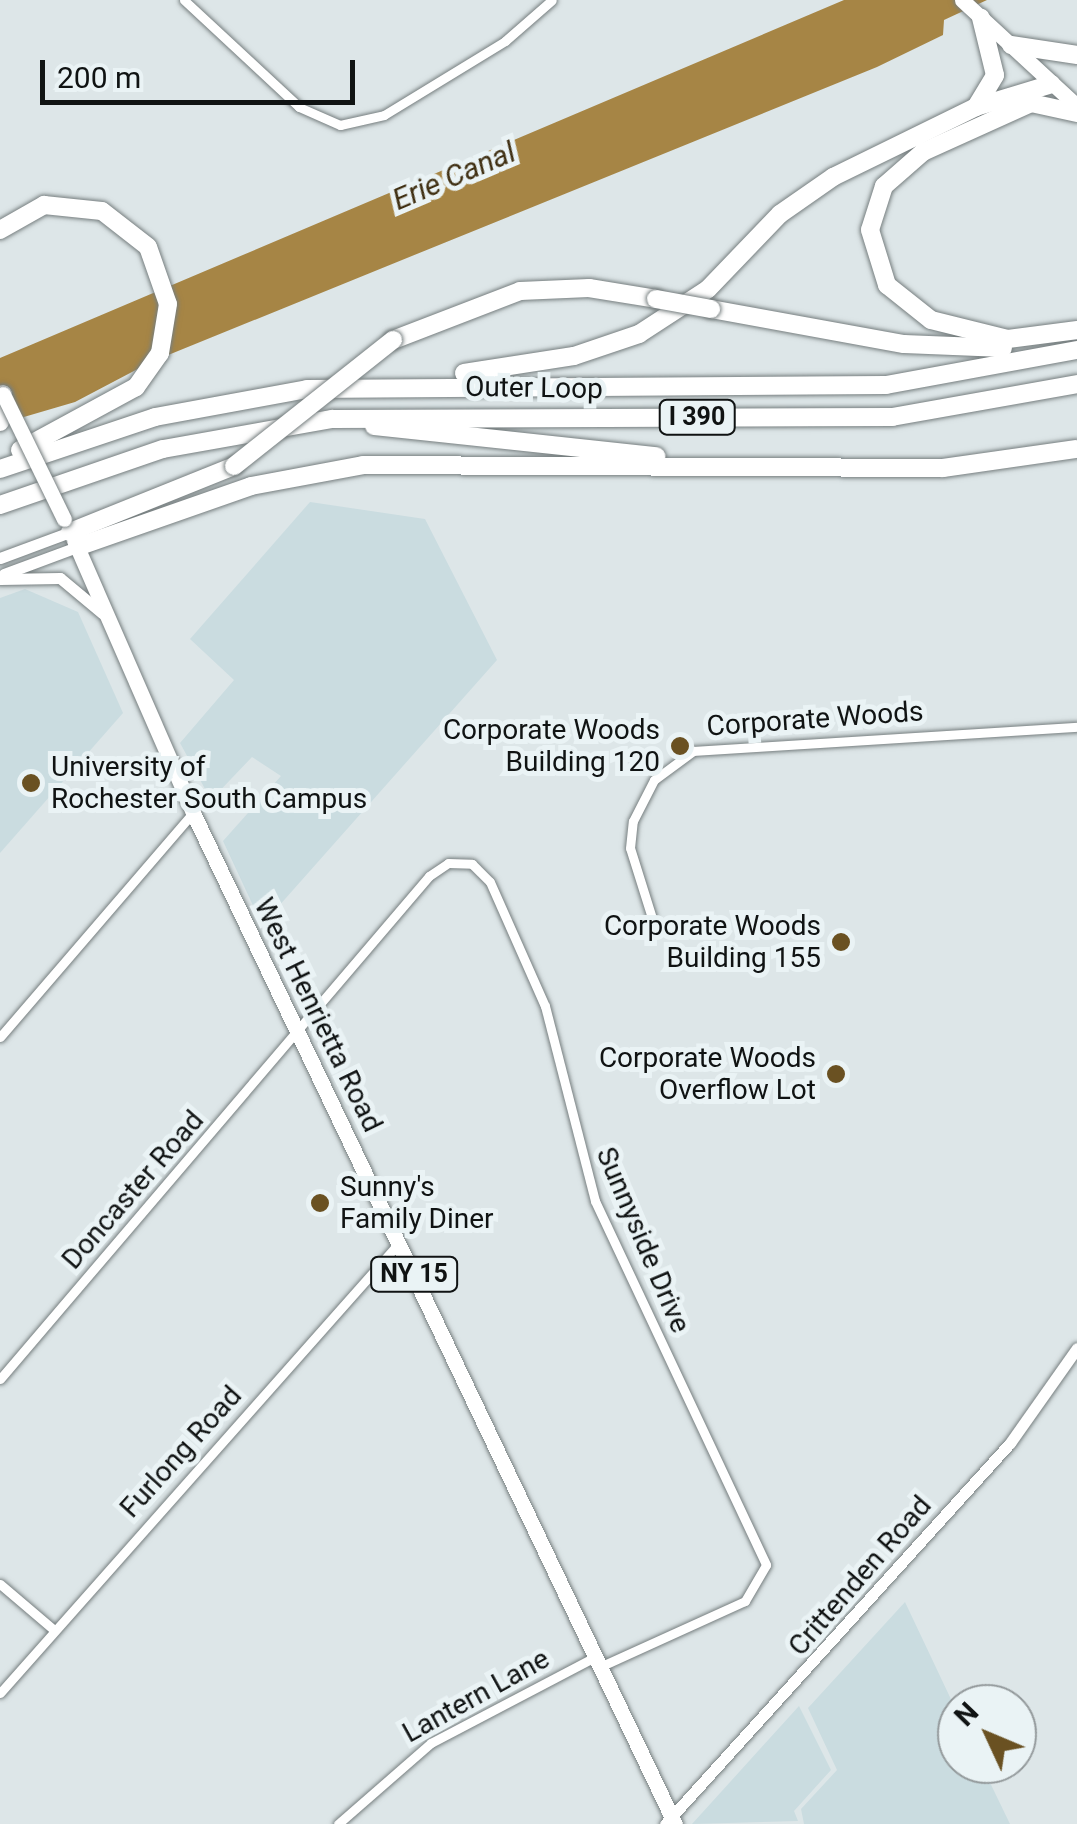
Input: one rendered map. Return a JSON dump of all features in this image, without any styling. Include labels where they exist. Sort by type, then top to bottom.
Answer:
[{"type":"highway","points":[[976,107],[995,75],[981,18]]},
{"type":"highway","points":[[1010,44],[1077,55]]},
{"type":"highway","points":[[364,384],[533,364],[626,340],[708,289],[810,191],[976,107],[1052,84]]},
{"type":"highway","points":[[1077,109],[1031,104],[923,152],[884,186],[870,230],[887,286],[943,326],[1008,339],[1077,332]]},
{"type":"highway","points":[[0,230],[34,208],[73,204],[112,216],[143,241],[164,282],[166,332],[150,371],[117,402],[0,460]]},
{"type":"highway","points":[[70,533],[234,466],[393,340],[444,313],[520,292],[590,288],[962,350],[1077,332]]},
{"type":"highway","name":"Outer Loop","points":[[0,470],[174,412],[364,384],[886,385],[1077,350]]},
{"type":"highway","name":"Outer Loop","points":[[0,504],[163,449],[314,421],[873,418],[1077,384]]},
{"type":"highway","points":[[0,422],[2,390]]},
{"type":"highway","points":[[314,421],[772,466]]},
{"type":"highway","points":[[70,533],[250,486],[344,467],[943,468],[1077,449]]},
{"type":"main road","points":[[962,0],[1077,109]]},
{"type":"main road","name":"West Henrietta Road","points":[[2,390],[70,533],[193,813],[599,1661],[670,1822]]},
{"type":"street","points":[[184,0],[300,106],[340,125],[384,116],[505,41],[552,0]]},
{"type":"street","points":[[0,558],[70,533]]},
{"type":"street","points":[[0,577],[70,533]]},
{"type":"street","points":[[0,577],[60,578],[109,622]]},
{"type":"street","name":"Corporate Woods","points":[[652,918],[630,848],[633,821],[654,780],[693,751],[1077,727]]},
{"type":"street","points":[[0,1037],[193,813]]},
{"type":"street","name":"Sunnyside Drive","points":[[299,1031],[435,870],[464,862],[485,874],[545,1006],[595,1200],[766,1565],[744,1602],[599,1661]]},
{"type":"street","name":"Doncaster Road","points":[[0,1378],[299,1031]]},
{"type":"street","name":"Furlong Road","points":[[0,1693],[399,1242]]},
{"type":"street","name":"Crittenden Road","points":[[670,1822],[1010,1443],[1077,1348]]},
{"type":"street","points":[[0,1584],[54,1630]]},
{"type":"street","name":"Lantern Lane","points":[[338,1824],[431,1742],[599,1661]]},
{"type":"shaded area","points":[[310,502],[425,519],[497,660],[262,925],[223,841],[281,776],[252,757],[211,800],[180,743],[234,680],[190,639]]},
{"type":"shaded area","name":"University of Rochester South Campus","points":[[25,589],[78,612],[123,713],[0,853],[0,598]]},
{"type":"shaded area","points":[[905,1602],[944,1684],[937,1684],[937,1784],[991,1784],[1010,1824],[804,1824],[801,1809],[837,1770],[808,1708]]},
{"type":"shaded area","points":[[799,1706],[831,1770],[794,1811],[798,1821],[692,1824]]},
{"type":"water","name":"Erie Canal","points":[[844,0],[987,0],[944,20],[943,35],[877,67],[151,362],[75,402],[0,424],[0,358]]},
{"type":"place","name":"Corporate Woods Building 120","points":[[680,746]]},
{"type":"place","name":"University of Rochester South Campus","points":[[31,783]]},
{"type":"place","name":"Corporate Woods Building 155","points":[[841,942]]},
{"type":"place","name":"Corporate Woods Overflow Lot","points":[[836,1074]]},
{"type":"place","name":"Sunny's Family Diner","points":[[320,1203]]}]
